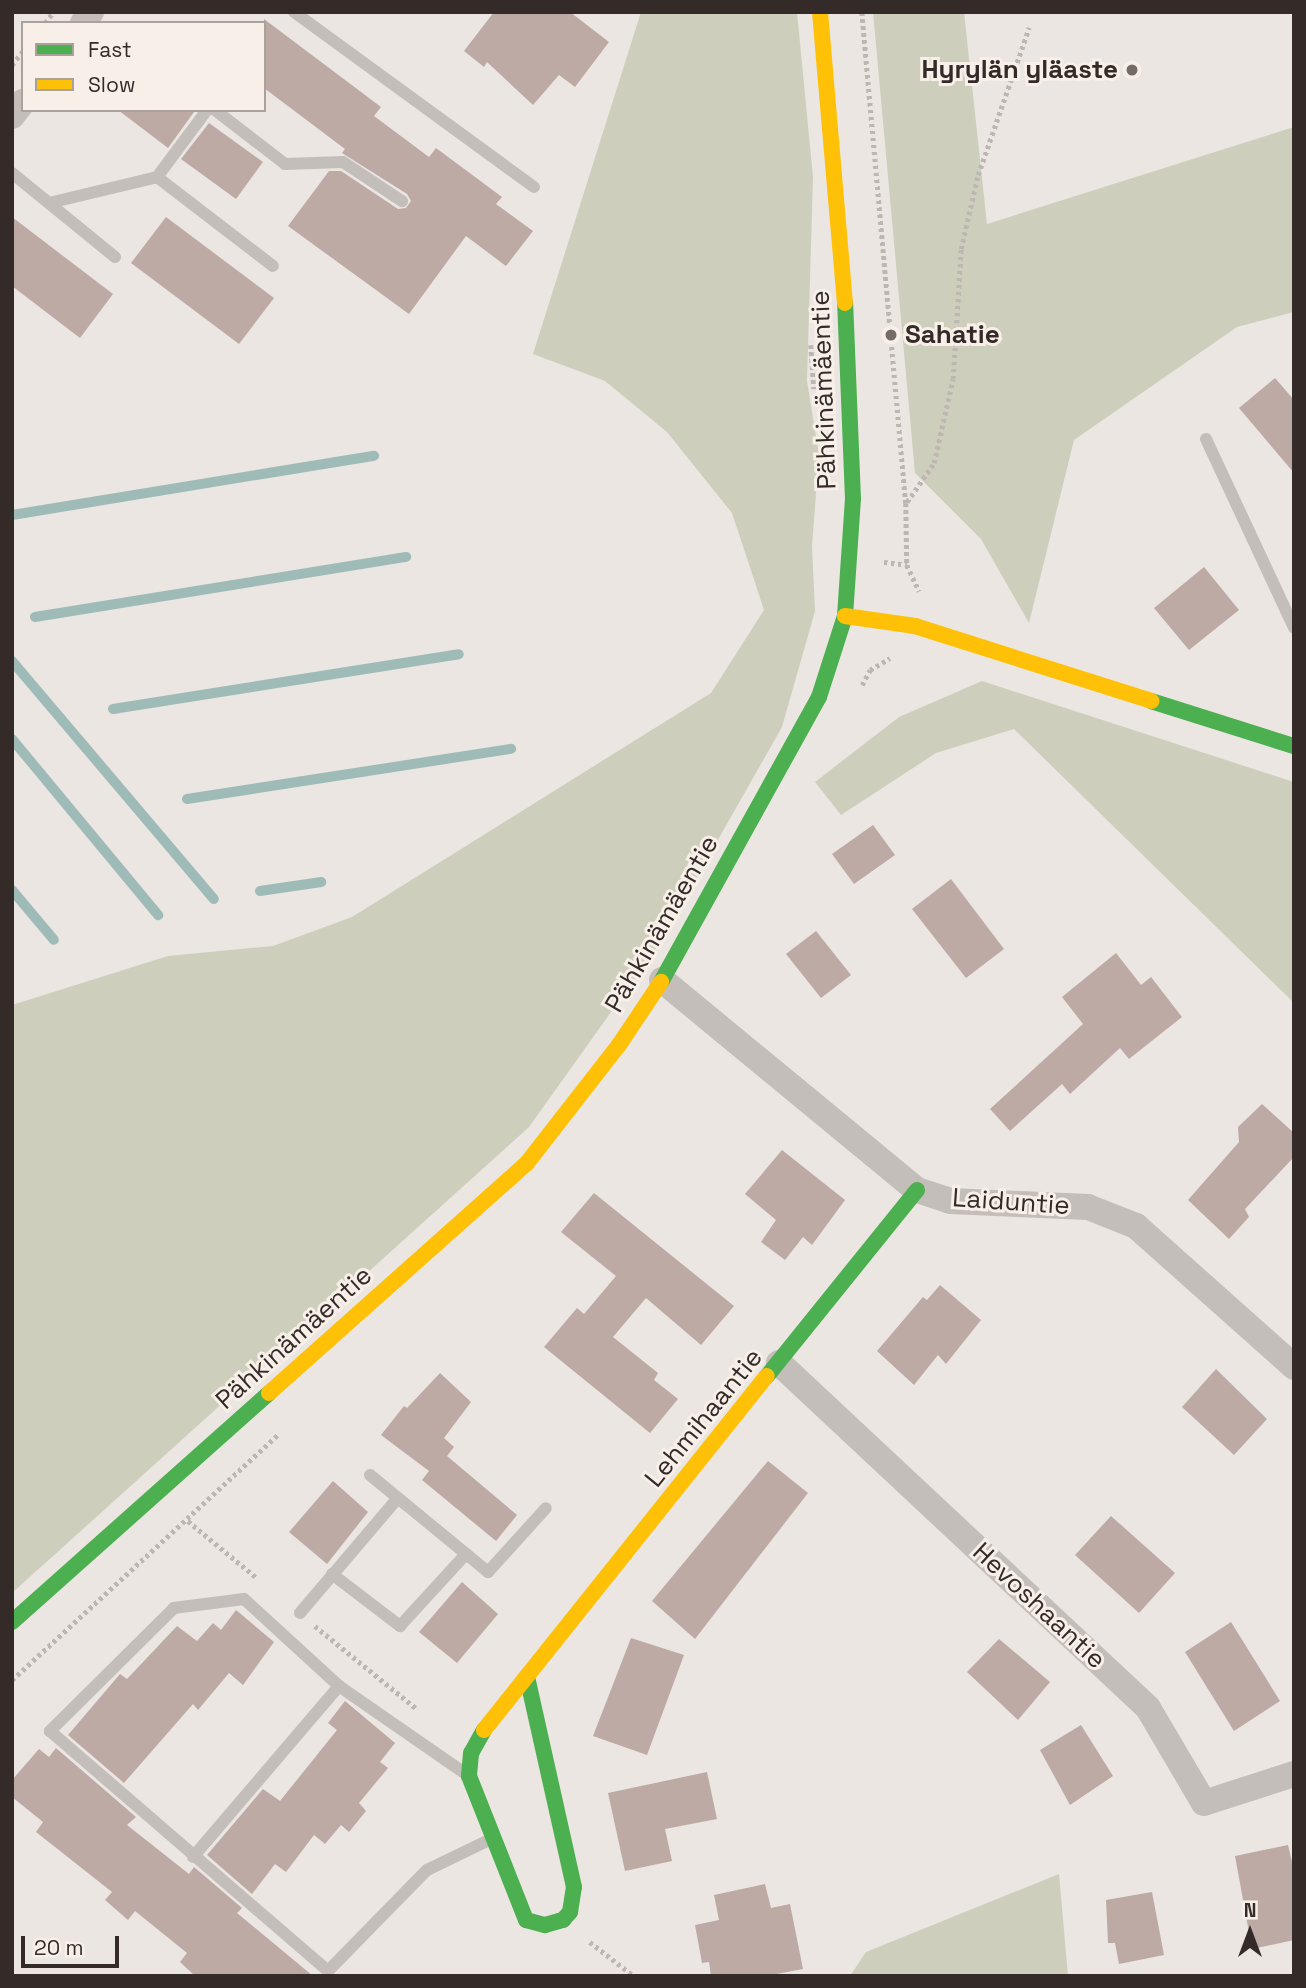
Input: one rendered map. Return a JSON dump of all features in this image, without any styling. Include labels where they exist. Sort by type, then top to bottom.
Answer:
[{"type":"street","name":"Pähkinämäentie","points":[[12,1622],[527,1163],[619,1045],[662,980],[819,696],[845,616],[853,499],[851,373],[820,12]]},
{"type":"street","points":[[845,616],[915,626],[1294,746]]},
{"type":"street","name":"Laiduntie","points":[[662,980],[917,1190],[950,1201],[1088,1207],[1136,1226],[1294,1367]]},
{"type":"street","name":"Lehmihaantie","points":[[469,1776],[471,1753],[527,1676],[917,1190]]},
{"type":"street","name":"Hevoshaantie","points":[[779,1363],[1148,1708],[1204,1803],[1294,1774]]},
{"type":"street","points":[[469,1776],[526,1920],[545,1925],[563,1920],[570,1912],[574,1887],[527,1676]]},
{"type":"lane","points":[[294,12],[534,187]]},
{"type":"lane","points":[[49,203],[157,177],[206,112]]},
{"type":"lane","points":[[218,112],[285,163],[343,162],[402,201]]},
{"type":"lane","points":[[12,173],[115,257]]},
{"type":"lane","points":[[157,177],[273,266]]},
{"type":"lane","points":[[1206,439],[1294,628]]},
{"type":"lane","points":[[370,1475],[488,1572],[546,1508]]},
{"type":"lane","points":[[300,1613],[398,1498]]},
{"type":"lane","points":[[332,1574],[400,1626],[466,1554]]},
{"type":"lane","points":[[469,1776],[340,1686],[244,1600],[174,1608],[50,1731],[328,1972],[427,1870],[493,1839]]},
{"type":"lane","points":[[193,1857],[340,1686]]},
{"type":"path","points":[[856,694],[870,670],[908,645],[922,597],[907,565],[906,503],[862,12]]},
{"type":"path","points":[[906,503],[934,463],[953,379],[961,249],[978,176],[1029,28]]},
{"type":"path","points":[[12,1680],[188,1521],[289,1425]]},
{"type":"path","points":[[188,1521],[259,1580]]},
{"type":"path","points":[[300,1613],[428,1718]]},
{"type":"path","points":[[563,1920],[634,1976]]},
{"type":"green space","points":[[641,12],[797,12],[813,177],[807,381],[819,455],[812,546],[815,611],[782,727],[656,949],[529,1127],[12,1593],[12,1005],[168,956],[273,946],[352,917],[711,693],[764,610],[732,513],[667,432],[605,381],[533,354]]},
{"type":"green space","points":[[873,12],[964,12],[987,224],[1294,127],[1294,312],[1237,327],[1074,440],[1029,623],[981,539],[915,473]]},
{"type":"green space","points":[[982,681],[1294,782],[1294,1003],[1014,729],[936,753],[841,815],[815,782],[899,717]]},
{"type":"green space","points":[[1059,1874],[1068,1976],[850,1976],[866,1952]]},
{"type":"building","points":[[494,12],[570,12],[609,42],[575,87],[559,75],[533,105],[487,62],[484,67],[464,51]]},
{"type":"building","points":[[264,21],[381,107],[374,116],[429,157],[436,148],[502,197],[496,204],[533,231],[506,266],[466,236],[409,314],[288,226],[329,171],[341,171],[398,209],[406,208],[411,201],[407,194],[342,153],[345,149],[266,90]]},
{"type":"building","points":[[121,112],[194,112],[168,148]]},
{"type":"building","points":[[209,123],[263,162],[236,199],[181,159]]},
{"type":"building","points":[[12,217],[113,294],[80,338],[12,286]]},
{"type":"building","points":[[166,217],[274,298],[239,344],[131,263]]},
{"type":"building","points":[[1275,378],[1294,400],[1294,473],[1239,408]]},
{"type":"building","points":[[1204,567],[1239,610],[1189,650],[1154,608]]},
{"type":"building","points":[[873,825],[895,855],[854,884],[832,854]]},
{"type":"building","points":[[951,879],[1004,949],[966,978],[912,909]]},
{"type":"building","points":[[816,931],[851,975],[821,998],[786,954]]},
{"type":"building","points":[[1116,953],[1141,985],[1151,977],[1182,1017],[1129,1059],[1120,1048],[1070,1094],[1062,1084],[1010,1131],[990,1109],[1083,1024],[1062,997]]},
{"type":"building","points":[[1262,1104],[1294,1133],[1294,1157],[1245,1209],[1249,1217],[1229,1239],[1188,1200],[1239,1142],[1238,1127]]},
{"type":"building","points":[[782,1150],[845,1200],[812,1245],[803,1237],[785,1260],[761,1242],[776,1220],[745,1194]]},
{"type":"building","points":[[594,1193],[734,1306],[701,1345],[646,1298],[613,1337],[658,1373],[654,1380],[678,1399],[650,1433],[544,1347],[577,1308],[584,1314],[616,1276],[561,1232]]},
{"type":"building","points":[[940,1285],[981,1320],[946,1364],[938,1355],[914,1385],[877,1351],[923,1297],[927,1300]]},
{"type":"building","points":[[1216,1369],[1267,1419],[1234,1455],[1182,1407]]},
{"type":"building","points":[[440,1373],[471,1402],[444,1438],[454,1447],[447,1456],[517,1515],[496,1541],[422,1480],[429,1471],[381,1435],[404,1406],[407,1408]]},
{"type":"building","points":[[768,1461],[808,1493],[695,1639],[652,1601]]},
{"type":"building","points":[[333,1481],[368,1512],[327,1564],[289,1532]]},
{"type":"building","points":[[1111,1516],[1175,1573],[1139,1613],[1075,1555]]},
{"type":"building","points":[[462,1582],[498,1614],[457,1663],[419,1632]]},
{"type":"building","points":[[236,1610],[274,1642],[243,1685],[229,1673],[198,1710],[193,1704],[124,1783],[68,1735],[120,1674],[127,1679],[177,1626],[197,1641],[213,1623],[221,1630]]},
{"type":"building","points":[[1231,1622],[1280,1701],[1234,1731],[1185,1652]]},
{"type":"building","points":[[631,1638],[684,1655],[647,1755],[593,1736]]},
{"type":"building","points":[[999,1639],[1050,1682],[1018,1720],[967,1672]]},
{"type":"building","points":[[345,1701],[395,1743],[380,1762],[388,1768],[359,1803],[366,1811],[349,1832],[341,1825],[325,1844],[314,1835],[286,1872],[275,1864],[252,1894],[207,1855],[263,1789],[280,1801],[337,1730],[328,1723]]},
{"type":"building","points":[[1081,1725],[1113,1776],[1070,1805],[1040,1750]]},
{"type":"building","points":[[56,1748],[136,1817],[127,1825],[189,1874],[194,1867],[242,1908],[237,1913],[313,1976],[195,1976],[180,1962],[187,1953],[135,1911],[128,1920],[105,1900],[112,1892],[36,1832],[43,1822],[12,1797],[12,1780],[39,1749],[49,1757]]},
{"type":"building","points":[[707,1772],[717,1819],[665,1829],[672,1861],[625,1871],[608,1793]]},
{"type":"building","points":[[1288,1845],[1294,1870],[1294,1940],[1252,1949],[1235,1856]]},
{"type":"building","points":[[765,1884],[771,1908],[790,1904],[803,1969],[766,1976],[711,1976],[709,1962],[702,1963],[695,1925],[719,1920],[714,1895]]},
{"type":"building","points":[[1152,1892],[1164,1955],[1119,1964],[1115,1943],[1108,1943],[1106,1900]]},
{"type":"waterway","points":[[12,515],[374,456]]},
{"type":"waterway","points":[[35,617],[406,557]]},
{"type":"waterway","points":[[113,709],[459,654]]},
{"type":"waterway","points":[[12,661],[214,899]]},
{"type":"waterway","points":[[12,739],[158,915]]},
{"type":"waterway","points":[[187,799],[511,749]]},
{"type":"waterway","points":[[260,891],[321,882]]},
{"type":"waterway","points":[[12,890],[54,940]]},
{"type":"traffic: fast","points":[[661,982],[819,697],[845,616],[853,499],[845,303]]},
{"type":"traffic: fast","points":[[1151,701],[1294,746]]},
{"type":"traffic: fast","points":[[767,1376],[917,1190]]},
{"type":"traffic: fast","points":[[12,1622],[269,1393]]},
{"type":"traffic: fast","points":[[484,1730],[471,1753],[469,1776],[526,1920],[545,1925],[563,1920],[570,1912],[574,1887],[527,1676]]},
{"type":"traffic: slow","points":[[820,12],[845,303]]},
{"type":"traffic: slow","points":[[845,616],[915,626],[1151,701]]},
{"type":"traffic: slow","points":[[269,1393],[527,1163],[619,1045],[661,982]]},
{"type":"traffic: slow","points":[[484,1730],[767,1376]]},
{"type":"place","name":"Hyrylän yläaste","points":[[1132,70]]},
{"type":"place","name":"Sahatie","points":[[891,335]]}]
